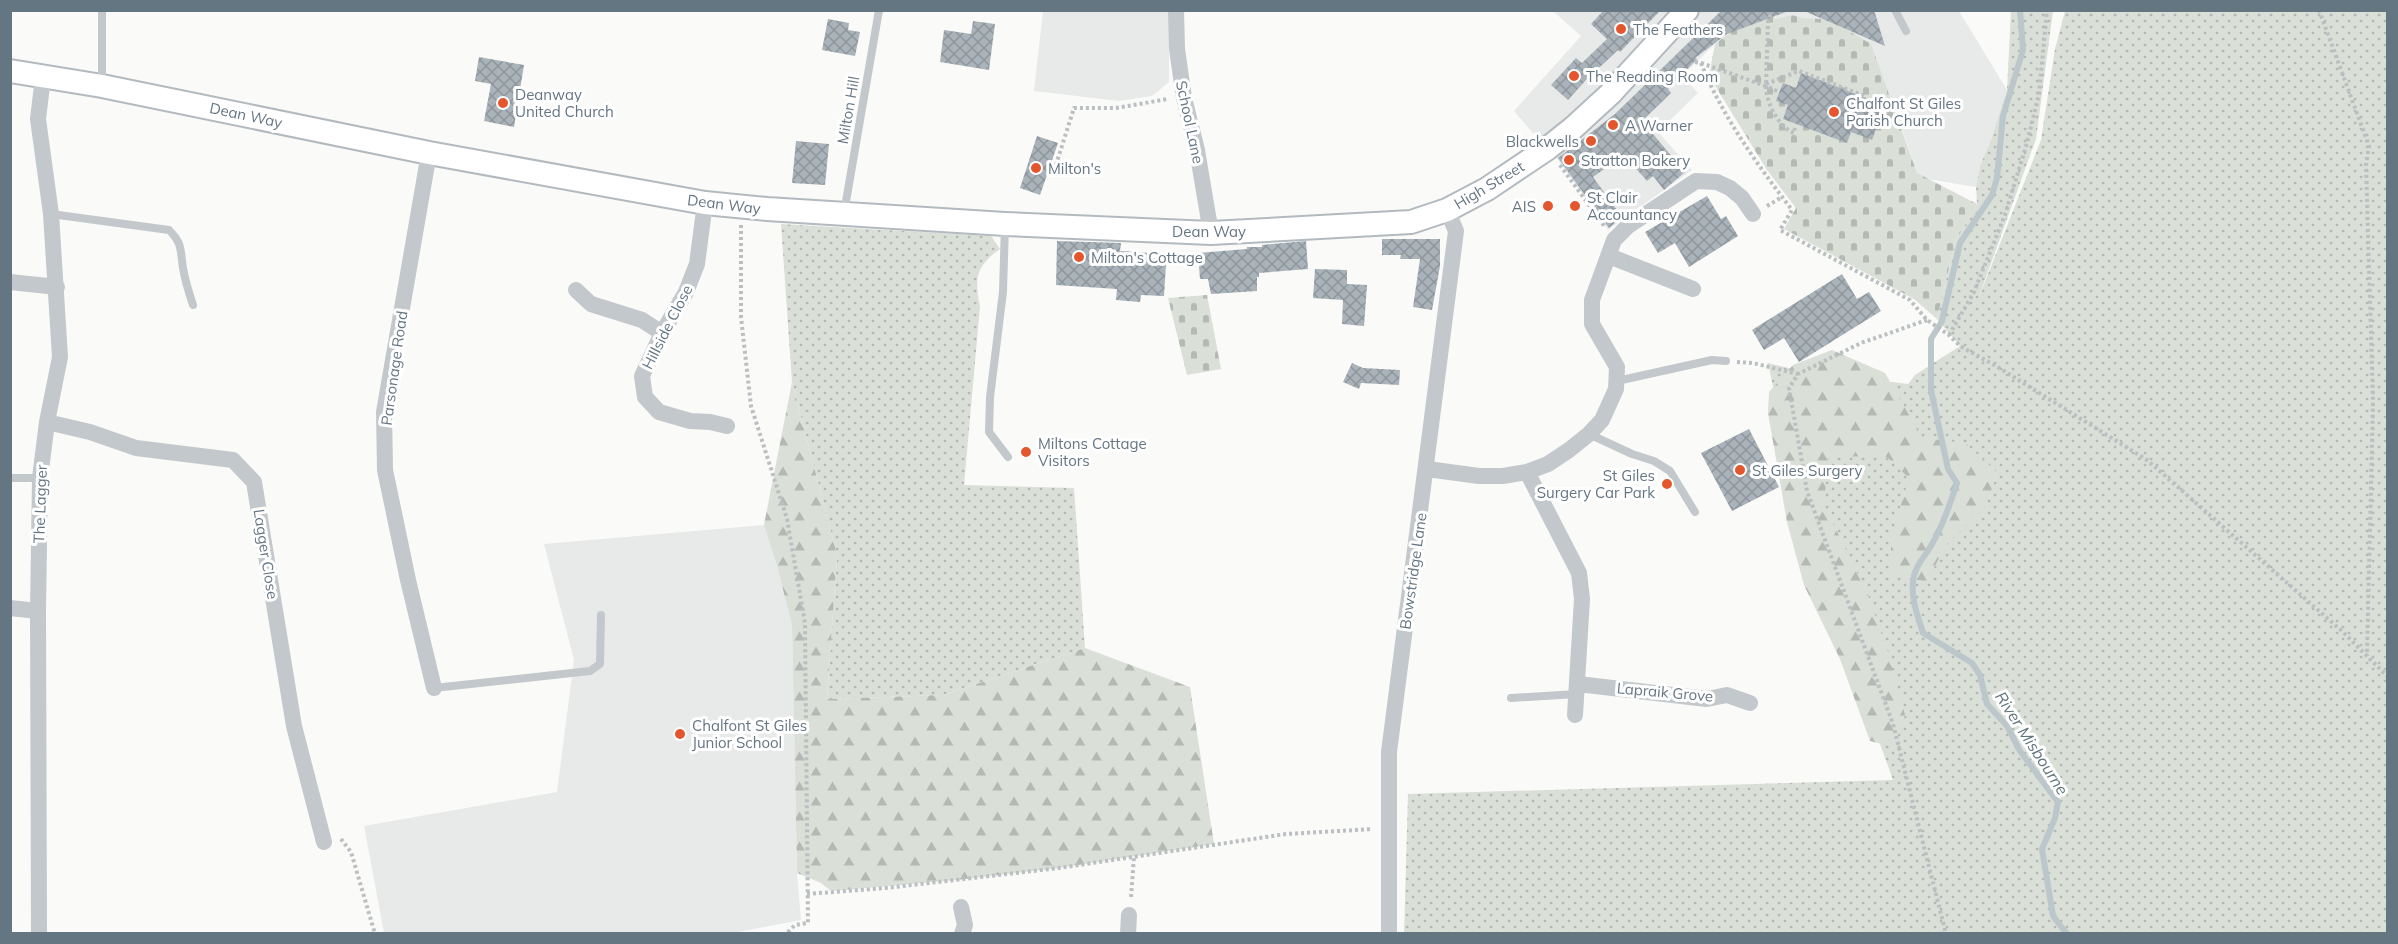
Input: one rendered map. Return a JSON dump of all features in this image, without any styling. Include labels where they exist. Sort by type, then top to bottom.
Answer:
[{"type":"street","name":"School Lane","points":[[1176,10],[1177,49],[1184,98],[1197,150],[1211,233]]},
{"type":"street","name":"High Street","points":[[1447,210],[1486,189],[1548,148],[1610,94],[1687,10]]},
{"type":"street","name":"Dean Way","points":[[10,71],[102,86],[429,153],[705,203],[1005,224],[1051,222],[1211,233],[1411,222],[1447,210]]},
{"type":"street","name":"The Lagger","points":[[39,933],[39,478],[60,357],[51,214],[38,119],[43,77]]},
{"type":"street","name":"Parsonage Road","points":[[429,153],[384,412],[385,470],[434,688]]},
{"type":"street","points":[[1427,469],[1479,476],[1503,476],[1527,472],[1548,464],[1589,434],[1602,420],[1610,405],[1617,381],[1617,367],[1592,324],[1592,300],[1611,248],[1628,226],[1696,181],[1717,182],[1730,188],[1743,198],[1753,214]]},
{"type":"street","name":"Hillside Close","points":[[705,203],[697,264],[686,292],[662,333],[642,376],[645,397],[659,412],[690,421],[728,426]]},
{"type":"street","name":"Bowstridge Lane","points":[[1389,933],[1389,752],[1456,231],[1447,210]]},
{"type":"street","points":[[1611,248],[1693,289]]},
{"type":"street","points":[[10,282],[57,286]]},
{"type":"street","points":[[576,290],[591,304],[642,320],[662,333]]},
{"type":"street","name":"Lagger Close","points":[[47,422],[90,432],[136,448],[233,460],[254,482],[294,726],[332,840]]},
{"type":"street","points":[[1527,472],[1579,573],[1582,599],[1575,715]]},
{"type":"street","points":[[10,608],[38,611]]},
{"type":"street","name":"Lapraik Grove","points":[[1577,689],[1707,699],[1727,695],[1750,703]]},
{"type":"street","points":[[961,907],[965,925],[962,933]]},
{"type":"street","points":[[1128,933],[1129,915]]},
{"type":"lane","points":[[102,10],[102,86]]},
{"type":"lane","name":"Milton Hill","points":[[844,214],[879,10]]},
{"type":"lane","points":[[1895,10],[1906,31]]},
{"type":"lane","points":[[51,214],[169,230],[178,239],[182,248],[183,267],[193,305]]},
{"type":"lane","points":[[1005,224],[1003,292],[990,397],[989,432],[1008,457]]},
{"type":"lane","points":[[1617,381],[1712,360],[1726,361]]},
{"type":"lane","points":[[1589,434],[1632,454],[1654,460],[1670,471],[1695,512]]},
{"type":"lane","points":[[10,477],[39,478]]},
{"type":"lane","points":[[434,688],[590,671],[600,664],[601,615]]},
{"type":"lane","points":[[1511,698],[1577,689]]},
{"type":"path","points":[[1769,10],[1766,93],[1782,127],[1794,133],[1795,128]]},
{"type":"path","points":[[1949,334],[1974,292],[2005,214],[2027,143],[2039,94],[2047,10]]},
{"type":"path","points":[[2319,10],[2369,146],[2366,165],[2373,402],[2367,657]]},
{"type":"path","points":[[1778,91],[1698,62],[1723,110],[1762,171],[1792,210],[1780,230],[1910,300],[1928,322],[1949,334],[1960,346],[2147,460],[2343,632],[2388,677]]},
{"type":"path","points":[[1766,85],[1798,71],[1865,96]]},
{"type":"path","points":[[1054,171],[1074,108],[1116,108],[1184,98]]},
{"type":"path","points":[[1548,148],[1611,248]]},
{"type":"path","points":[[741,239],[741,317],[751,406],[787,519],[805,623],[808,923],[795,925],[787,933]]},
{"type":"path","points":[[1928,322],[1861,343],[1798,374],[1789,388],[1807,491],[1893,724],[1946,933]]},
{"type":"path","points":[[1726,361],[1753,363],[1798,374]]},
{"type":"path","points":[[807,894],[937,882],[1286,834],[1389,829]]},
{"type":"path","points":[[332,840],[351,852],[375,933]]},
{"type":"path","points":[[1129,915],[1134,856]]},
{"type":"shaded area","points":[[1043,11],[1169,11],[1169,82],[1152,96],[1119,101],[1034,91]]},
{"type":"shaded area","points":[[1553,11],[1764,11],[1767,19],[1731,32],[1682,76],[1698,93],[1658,132],[1692,170],[1608,230],[1541,136],[1537,138],[1514,111],[1581,36]]},
{"type":"shaded area","points":[[1773,11],[1959,11],[2007,90],[1980,166],[1976,187],[1927,179],[1917,173],[1898,117],[1886,92],[1823,19],[1792,15],[1776,19]]},
{"type":"shaded area","name":"Chalfont St Giles Junior School","points":[[764,525],[792,625],[797,873],[801,920],[727,934],[384,933],[364,826],[557,792],[574,660],[544,544]]},
{"type":"green space","points":[[1764,11],[1773,11],[1775,19],[1792,15],[1823,19],[1871,44],[1917,173],[1977,204],[1955,242],[1937,319],[1914,299],[1784,229],[1796,208],[1767,170],[1709,76],[1715,44],[1731,32],[1767,19]]},
{"type":"green space","points":[[2011,11],[2053,11],[2036,139],[1977,302],[2041,140],[2055,49],[2065,11],[2387,11],[2387,933],[1404,934],[1408,794],[1893,780],[1804,532],[1768,363],[1801,371],[1908,384],[1915,375],[1960,346],[1937,319],[1955,242],[1977,204],[1976,187],[1980,166],[2007,90]]},
{"type":"green space","points":[[781,224],[991,236],[1000,249],[986,261],[977,280],[980,306],[964,485],[1074,488],[1085,648],[943,695],[827,699],[837,555],[792,382]]},
{"type":"green space","points":[[1207,295],[1221,369],[1187,375],[1168,298]]},
{"type":"green space","points":[[1832,350],[1885,373],[1922,438],[1965,443],[1998,473],[1984,508],[1945,546],[1927,582],[1891,574],[1891,538],[1909,478],[1887,457],[1828,456],[1824,505],[1868,595],[1888,652],[1905,715],[1894,747],[1870,741],[1840,659],[1804,585],[1787,522],[1768,413],[1769,392],[1793,365]]},
{"type":"green space","points":[[792,382],[837,555],[827,699],[943,695],[1085,648],[1190,687],[1214,844],[1059,868],[831,891],[821,883],[797,873],[792,625],[764,525]]},
{"type":"building","points":[[1604,10],[1661,10],[1620,52],[1618,50],[1586,80],[1568,100],[1551,85],[1576,58],[1582,63],[1607,39],[1591,24]]},
{"type":"building","points":[[1722,10],[1786,12],[1727,34],[1695,58],[1697,59],[1668,89],[1671,93],[1642,121],[1685,172],[1664,190],[1653,176],[1647,181],[1624,155],[1593,177],[1622,217],[1609,228],[1558,158],[1615,114]]},
{"type":"building","points":[[1802,10],[1874,10],[1885,46]]},
{"type":"building","points":[[828,19],[849,23],[848,30],[860,32],[855,56],[822,50]]},
{"type":"building","points":[[973,21],[995,24],[989,70],[940,62],[944,30],[971,34]]},
{"type":"building","name":"Deanway United Church","points":[[479,57],[524,65],[514,127],[484,121],[491,84],[475,81]]},
{"type":"building","name":"Chalfont St Giles Parish Church","points":[[1801,73],[1885,105],[1872,140],[1851,132],[1847,143],[1783,119],[1788,105],[1776,101],[1783,83],[1796,88]]},
{"type":"building","points":[[1037,136],[1058,143],[1040,195],[1020,188]]},
{"type":"building","points":[[796,141],[829,144],[825,185],[792,183]]},
{"type":"building","points":[[1707,196],[1721,219],[1726,216],[1738,236],[1689,267],[1675,243],[1658,253],[1645,232]]},
{"type":"building","points":[[1382,239],[1440,239],[1440,266],[1432,310],[1413,307],[1420,259],[1400,259],[1401,255],[1382,255]]},
{"type":"building","points":[[1057,241],[1121,243],[1120,251],[1151,253],[1151,258],[1161,259],[1161,264],[1166,264],[1164,296],[1141,295],[1140,302],[1116,300],[1117,289],[1056,285]]},
{"type":"building","points":[[1306,241],[1308,269],[1259,273],[1257,291],[1211,294],[1208,279],[1200,279],[1198,253]]},
{"type":"building","points":[[1315,269],[1347,270],[1347,284],[1367,285],[1364,326],[1342,324],[1343,300],[1313,298]]},
{"type":"building","points":[[1842,274],[1857,299],[1869,292],[1881,311],[1799,362],[1784,338],[1764,350],[1752,330]]},
{"type":"building","points":[[1352,363],[1363,368],[1400,370],[1399,385],[1361,383],[1359,389],[1343,382]]},
{"type":"building","name":"St Giles Surgery","points":[[1749,429],[1779,487],[1732,511],[1701,453]]},
{"type":"waterway","name":"River Misbourne","points":[[2020,10],[2023,50],[2003,116],[1997,178],[1992,195],[1960,243],[1942,321],[1931,339],[1931,390],[1948,469],[1957,483],[1940,529],[1915,571],[1913,595],[1923,633],[1972,663],[1980,675],[1987,704],[2007,726],[2020,751],[2058,802],[2055,818],[2042,849],[2053,916],[2067,934]]},
{"type":"place","name":"The Feathers","points":[[1621,29]]},
{"type":"place","name":"The Reading Room","points":[[1574,76]]},
{"type":"place","name":"Deanway United Church","points":[[503,103]]},
{"type":"place","name":"Chalfont St Giles Parish Church","points":[[1834,112]]},
{"type":"place","name":"A Warner","points":[[1613,125]]},
{"type":"place","name":"Blackwells","points":[[1591,141]]},
{"type":"place","name":"Stratton Bakery","points":[[1569,160]]},
{"type":"place","name":"Milton's","points":[[1036,168]]},
{"type":"place","name":"AIS","points":[[1548,206]]},
{"type":"place","name":"St Clair Accountancy","points":[[1575,206]]},
{"type":"place","name":"Milton's Cottage","points":[[1079,257]]},
{"type":"place","name":"Miltons Cottage Visitors","points":[[1026,452]]},
{"type":"place","name":"St Giles Surgery","points":[[1740,470]]},
{"type":"place","name":"St Giles Surgery Car Park","points":[[1667,484]]},
{"type":"place","name":"Chalfont St Giles Junior School","points":[[680,734]]}]
